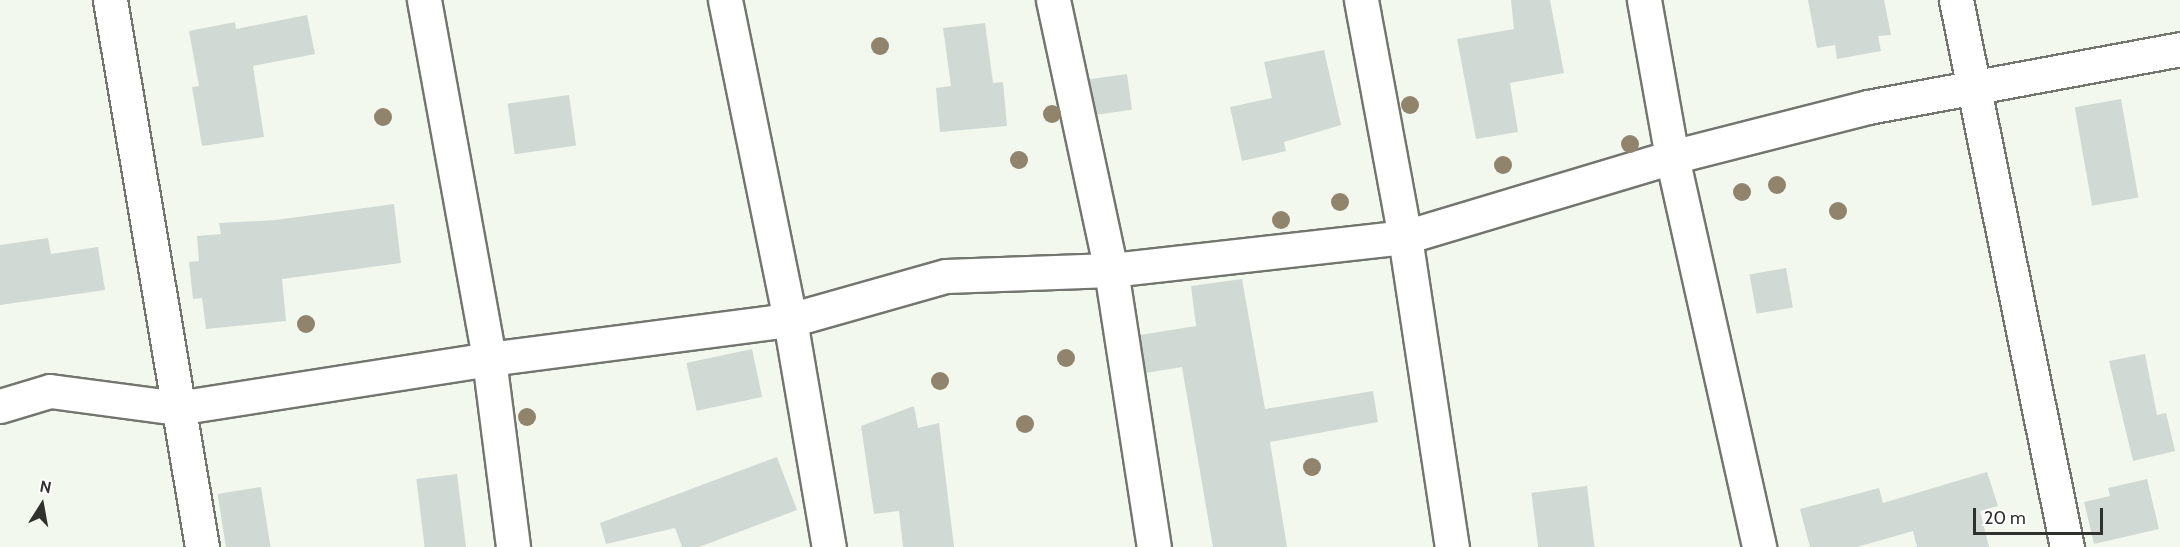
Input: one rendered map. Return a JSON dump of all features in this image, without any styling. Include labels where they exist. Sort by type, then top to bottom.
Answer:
[{"type":"street","points":[[110,0],[202,547]]},
{"type":"street","points":[[424,0],[489,359],[513,547]]},
{"type":"street","points":[[725,0],[790,320],[830,547]]},
{"type":"street","points":[[1053,0],[1111,270],[1154,547]]},
{"type":"street","points":[[1361,0],[1405,237],[1452,547]]},
{"type":"street","points":[[1644,0],[1672,157],[1759,547]]},
{"type":"street","points":[[1956,0],[2067,547]]},
{"type":"street","points":[[0,406],[50,391],[177,408],[489,359],[790,320],[946,276],[1111,270],[1405,237],[1672,157],[1868,107],[2180,49]]},
{"type":"building","points":[[1511,0],[1550,0],[1564,73],[1510,83],[1518,132],[1476,139],[1457,39],[1514,29]]},
{"type":"building","points":[[1808,0],[1884,0],[1891,35],[1878,36],[1881,51],[1837,59],[1835,45],[1817,48]]},
{"type":"building","points":[[307,15],[315,54],[253,66],[264,137],[202,146],[192,87],[199,86],[189,31],[235,22],[236,29]]},
{"type":"building","points":[[985,23],[993,83],[1003,82],[1007,126],[940,132],[936,88],[951,86],[943,28]]},
{"type":"building","points":[[1324,50],[1341,125],[1284,142],[1286,151],[1242,161],[1230,107],[1272,98],[1264,62]]},
{"type":"building","points":[[1127,74],[1132,110],[1094,115],[1089,79]]},
{"type":"building","points":[[569,95],[576,146],[515,154],[508,104]]},
{"type":"building","points":[[2121,99],[2138,197],[2092,206],[2075,107]]},
{"type":"building","points":[[394,204],[401,263],[282,279],[286,321],[206,329],[202,298],[193,299],[189,262],[199,261],[197,236],[221,234],[219,223],[276,220]]},
{"type":"building","points":[[48,238],[51,254],[98,247],[105,290],[0,305],[0,245]]},
{"type":"building","points":[[1786,268],[1793,307],[1757,314],[1750,274]]},
{"type":"building","points":[[1242,279],[1265,409],[1373,391],[1378,422],[1270,442],[1287,547],[1213,547],[1182,367],[1146,373],[1140,335],[1196,326],[1191,286]]},
{"type":"building","points":[[752,349],[762,397],[697,411],[686,363]]},
{"type":"building","points":[[2145,354],[2157,415],[2166,413],[2175,451],[2133,461],[2109,361]]},
{"type":"building","points":[[914,406],[918,428],[939,423],[954,547],[903,547],[899,511],[874,514],[861,426]]},
{"type":"building","points":[[777,457],[797,510],[699,547],[682,547],[675,528],[606,544],[600,523]]},
{"type":"building","points":[[1987,472],[1998,506],[1980,511],[1989,547],[1917,547],[1913,531],[1857,547],[1810,547],[1800,509],[1879,488],[1883,503]]},
{"type":"building","points":[[457,474],[466,547],[425,547],[416,479]]},
{"type":"building","points":[[2147,479],[2159,529],[2094,544],[2084,502],[2110,496],[2108,488]]},
{"type":"building","points":[[1587,486],[1594,547],[1538,547],[1531,493]]},
{"type":"building","points":[[261,487],[271,547],[226,547],[218,494]]}]
